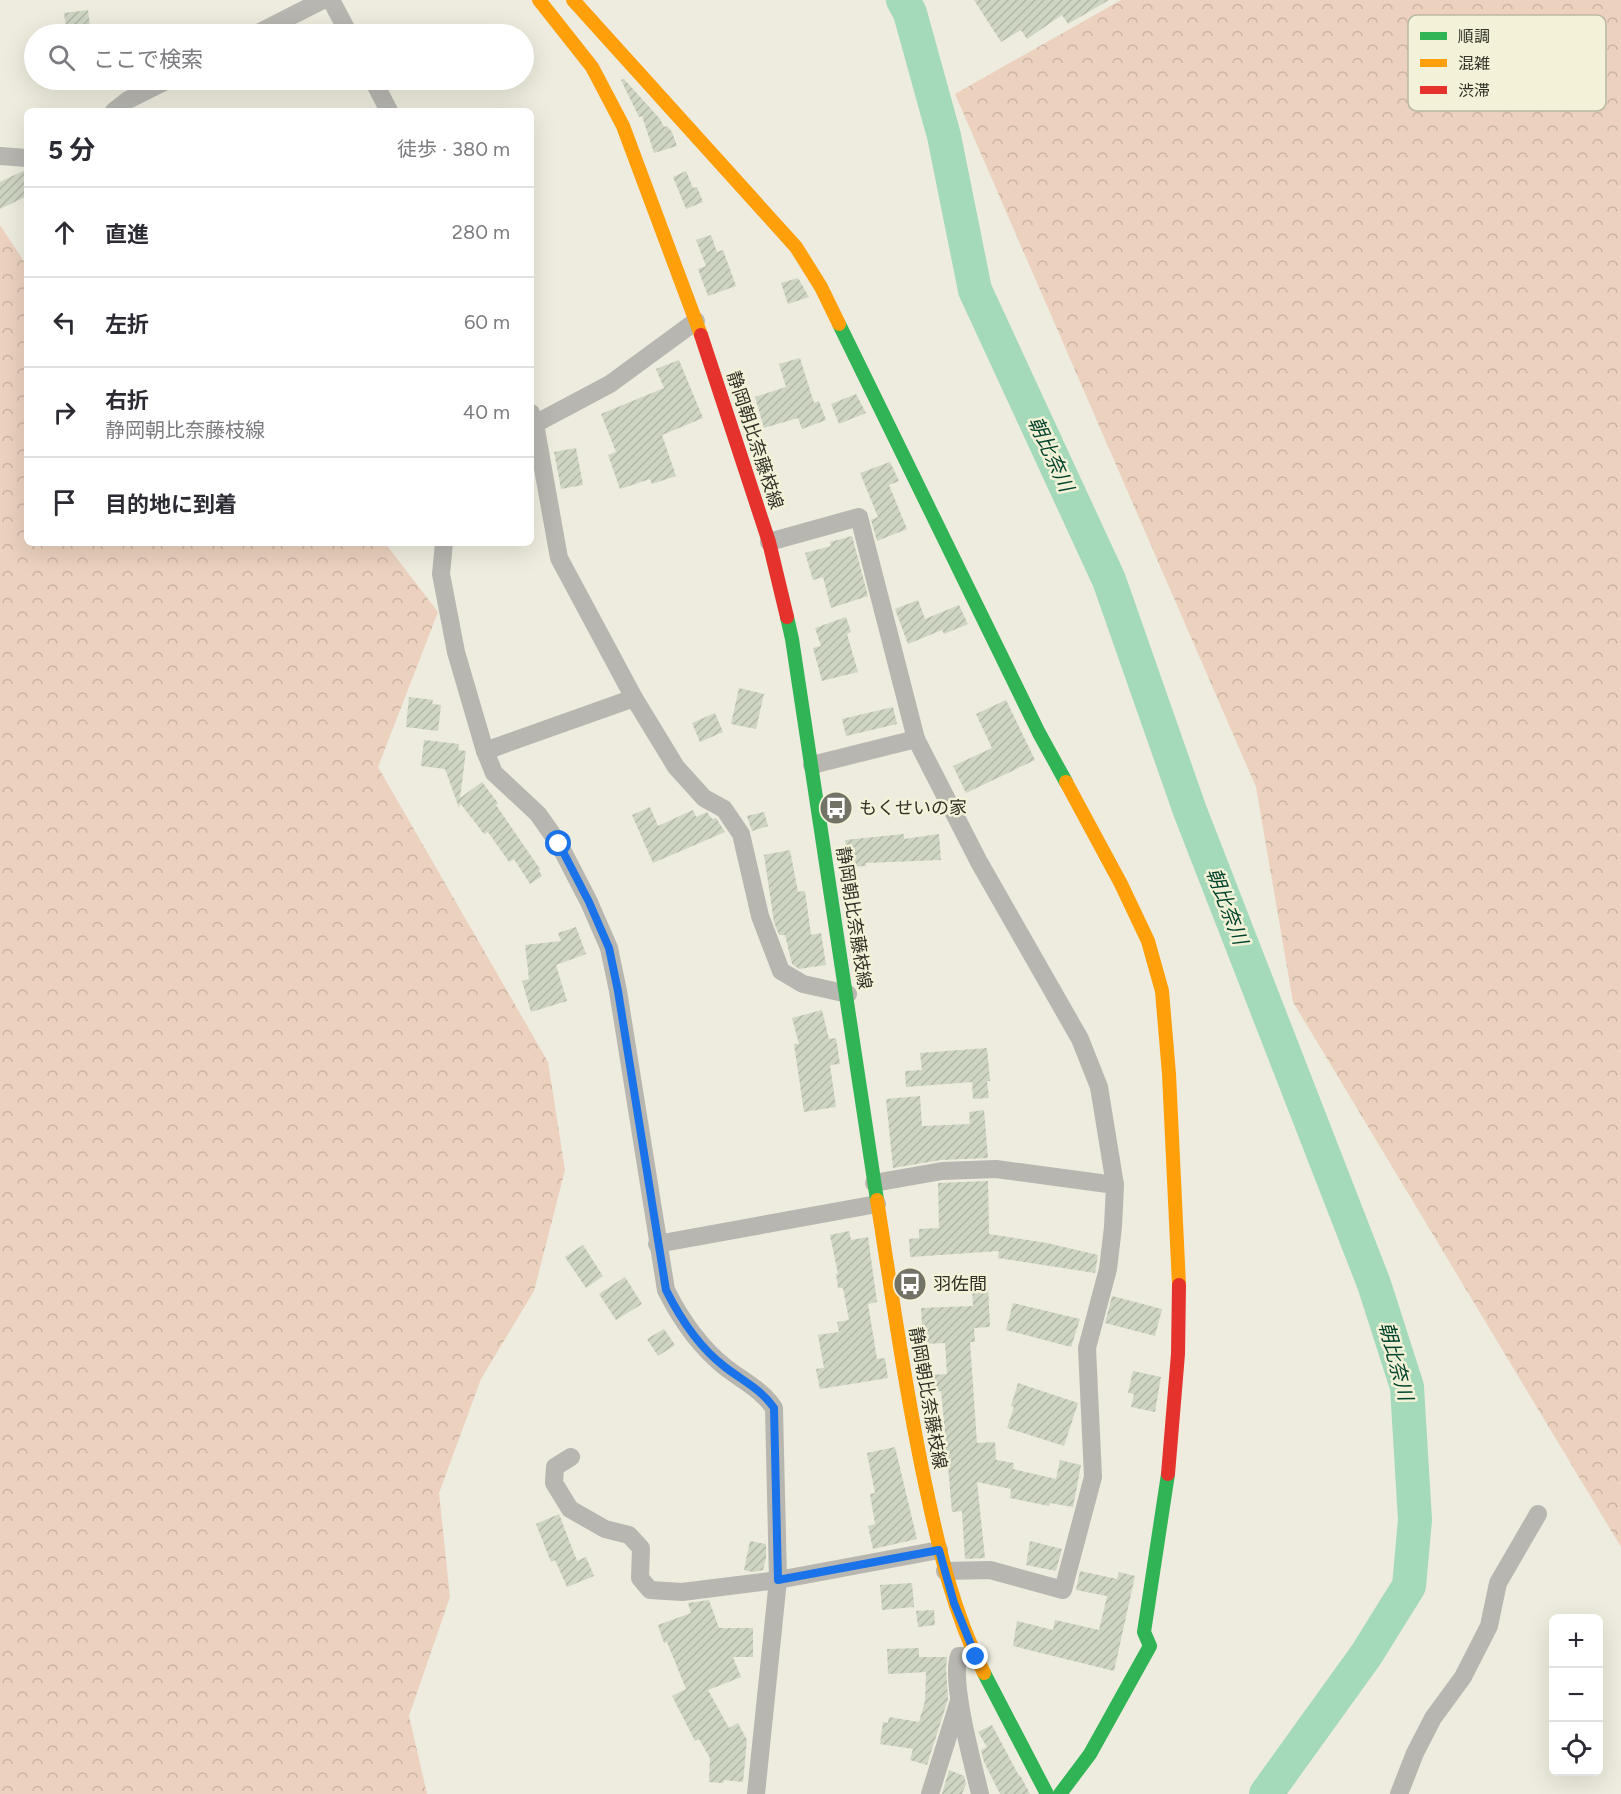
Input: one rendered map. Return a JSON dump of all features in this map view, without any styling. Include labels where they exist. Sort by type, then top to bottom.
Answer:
[{"type":"street","points":[[276,24],[323,0]]},
{"type":"street","points":[[331,0],[344,24]]},
{"type":"street","name":"静岡朝比奈藤枝線","points":[[539,0],[592,67],[622,126],[696,321],[770,542],[792,639],[912,1423],[939,1550],[954,1603],[976,1657],[1047,1794]]},
{"type":"street","points":[[573,0],[796,248],[821,287],[1039,732],[1121,884],[1148,941],[1162,991],[1169,1074],[1179,1293],[1178,1354],[1167,1481],[1144,1632],[1150,1646],[1090,1754],[1060,1794]]},
{"type":"street","points":[[118,108],[148,90]]},
{"type":"street","points":[[378,90],[387,108]]},
{"type":"street","points":[[0,156],[24,158]]},
{"type":"street","points":[[534,420],[610,384],[696,321]]},
{"type":"street","points":[[534,431],[559,558],[634,698],[676,767],[704,798],[724,809],[741,834],[760,916],[781,971],[803,984],[848,994]]},
{"type":"street","points":[[770,542],[859,517],[916,739],[979,862],[1080,1039],[1099,1087],[1115,1185],[1108,1269],[1087,1348],[1093,1477],[1063,1590],[990,1570],[945,1571]]},
{"type":"street","points":[[444,546],[441,574],[453,640],[485,752],[494,773],[538,814],[559,844],[589,902],[609,948],[618,991],[666,1290],[678,1314],[723,1366],[765,1395],[774,1408],[778,1580],[756,1794]]},
{"type":"street","points":[[485,752],[634,698]]},
{"type":"street","points":[[812,765],[916,739]]},
{"type":"street","points":[[874,1183],[942,1171],[996,1169],[1115,1185]]},
{"type":"street","points":[[657,1244],[877,1204]]},
{"type":"street","points":[[571,1457],[555,1467],[554,1483],[570,1509],[605,1529],[629,1535],[641,1548],[640,1578],[650,1590],[682,1592],[778,1580],[939,1550]]},
{"type":"street","points":[[1399,1794],[1415,1753],[1433,1718],[1463,1677],[1489,1626],[1498,1583],[1538,1514]]},
{"type":"street","points":[[976,1657],[959,1656],[956,1665],[960,1698],[980,1794]]},
{"type":"street","points":[[930,1794],[960,1698]]},
{"type":"green space","points":[[1121,0],[1621,0],[1621,1547],[1293,1002],[1256,787],[955,94]]},
{"type":"green space","points":[[0,225],[24,261],[24,546],[387,546],[438,612],[378,767],[548,1062],[565,1170],[534,1291],[481,1379],[439,1493],[450,1597],[409,1716],[427,1794],[0,1794]]},
{"type":"building","points":[[974,0],[1109,0],[1068,24],[1062,15],[1027,39],[1021,30],[1001,42]]},
{"type":"building","points":[[88,10],[90,24],[66,24],[64,13]]},
{"type":"building","points":[[624,79],[660,119],[664,127],[667,126],[672,132],[677,146],[654,153],[642,116],[639,117],[621,80]]},
{"type":"building","points":[[24,170],[24,197],[0,209],[0,182]]},
{"type":"building","points":[[686,171],[693,188],[697,187],[703,202],[686,209],[673,177]]},
{"type":"building","points":[[711,235],[717,252],[723,250],[736,286],[708,296],[698,269],[706,266],[696,240]]},
{"type":"building","points":[[798,278],[809,297],[788,304],[781,283]]},
{"type":"building","points":[[800,358],[814,403],[819,401],[826,420],[802,429],[798,418],[764,428],[755,397],[786,387],[779,364]]},
{"type":"building","points":[[679,360],[703,418],[662,435],[676,476],[652,484],[650,479],[620,489],[608,455],[616,452],[601,414],[664,388],[656,369]]},
{"type":"building","points":[[856,394],[866,413],[839,424],[831,404]]},
{"type":"building","points":[[576,448],[583,485],[561,489],[554,452]]},
{"type":"building","points":[[890,462],[899,481],[889,485],[907,529],[877,541],[871,520],[878,517],[860,473]]},
{"type":"building","points":[[852,536],[868,596],[831,608],[823,577],[813,580],[805,553],[831,546],[830,542]]},
{"type":"building","points":[[918,600],[925,619],[959,605],[968,624],[944,634],[942,630],[908,644],[895,609]]},
{"type":"building","points":[[846,617],[851,632],[847,634],[858,672],[822,681],[813,648],[821,646],[815,628]]},
{"type":"building","points":[[739,688],[764,694],[756,729],[731,724]]},
{"type":"building","points":[[409,697],[433,700],[432,704],[441,705],[438,731],[406,727]]},
{"type":"building","points":[[1006,700],[1035,760],[966,793],[953,766],[992,748],[976,714]]},
{"type":"building","points":[[893,707],[897,724],[846,736],[842,719]]},
{"type":"building","points":[[715,713],[723,732],[700,742],[692,723]]},
{"type":"building","points":[[424,740],[459,744],[458,750],[466,751],[460,798],[482,782],[498,803],[496,805],[540,869],[542,876],[530,884],[514,859],[509,862],[488,832],[484,834],[460,803],[459,808],[445,769],[421,766]]},
{"type":"building","points":[[650,807],[658,826],[693,810],[696,817],[707,812],[712,819],[716,818],[725,832],[653,863],[632,815]]},
{"type":"building","points":[[764,812],[768,826],[752,831],[747,816]]},
{"type":"building","points":[[904,834],[904,839],[939,834],[941,860],[865,863],[866,866],[848,867],[845,840]]},
{"type":"building","points":[[790,850],[798,892],[805,891],[811,935],[821,933],[826,965],[799,969],[792,964],[785,935],[779,935],[774,922],[764,855]]},
{"type":"building","points":[[576,927],[586,954],[556,965],[567,1001],[531,1012],[522,981],[529,979],[525,945],[561,941],[558,933]]},
{"type":"building","points":[[822,1010],[829,1039],[836,1038],[840,1064],[830,1065],[836,1107],[804,1112],[794,1044],[799,1044],[792,1018]]},
{"type":"building","points":[[987,1048],[989,1098],[973,1099],[972,1082],[906,1087],[905,1071],[922,1070],[920,1053]]},
{"type":"building","points":[[920,1096],[922,1126],[970,1124],[969,1112],[984,1110],[988,1158],[941,1160],[893,1168],[886,1099]]},
{"type":"building","points":[[988,1181],[989,1234],[1047,1243],[1098,1255],[1095,1273],[998,1258],[999,1251],[910,1257],[909,1239],[919,1238],[919,1229],[939,1228],[938,1183]]},
{"type":"building","points":[[849,1231],[851,1240],[868,1237],[877,1302],[868,1304],[877,1359],[885,1358],[888,1378],[820,1389],[816,1369],[824,1368],[818,1335],[839,1332],[837,1322],[849,1320],[843,1288],[838,1288],[836,1274],[838,1274],[830,1235]]},
{"type":"building","points":[[583,1245],[603,1276],[586,1288],[565,1257]]},
{"type":"building","points":[[625,1277],[642,1304],[616,1320],[599,1294]]},
{"type":"building","points":[[988,1285],[990,1327],[974,1328],[975,1342],[970,1342],[977,1443],[995,1442],[996,1460],[1014,1463],[1013,1469],[1056,1479],[1060,1460],[1081,1465],[1073,1507],[1050,1503],[1049,1506],[1010,1498],[1011,1489],[977,1482],[985,1558],[965,1559],[962,1511],[952,1512],[948,1466],[941,1467],[939,1443],[946,1442],[941,1391],[930,1392],[929,1375],[947,1374],[945,1343],[923,1344],[921,1308],[973,1306],[972,1286]]},
{"type":"building","points":[[1112,1296],[1162,1309],[1155,1336],[1105,1323]]},
{"type":"building","points":[[1013,1303],[1080,1319],[1071,1347],[1006,1330]]},
{"type":"building","points":[[664,1329],[675,1345],[658,1356],[647,1339]]},
{"type":"building","points":[[1133,1371],[1161,1377],[1155,1412],[1131,1407],[1134,1394],[1128,1393]]},
{"type":"building","points":[[1018,1383],[1078,1403],[1064,1446],[1007,1428],[1014,1407],[1011,1406]]},
{"type":"building","points":[[895,1447],[917,1539],[873,1549],[868,1526],[875,1524],[870,1494],[875,1493],[867,1453]]},
{"type":"building","points":[[559,1514],[577,1561],[586,1557],[594,1576],[567,1587],[555,1560],[551,1562],[536,1524]]},
{"type":"building","points":[[750,1541],[766,1544],[763,1570],[753,1572],[744,1570]]},
{"type":"building","points":[[1030,1541],[1062,1549],[1056,1571],[1026,1565]]},
{"type":"building","points":[[1080,1571],[1117,1579],[1119,1572],[1135,1576],[1114,1671],[1013,1646],[1017,1621],[1053,1630],[1055,1620],[1099,1630],[1107,1596],[1076,1590]]},
{"type":"building","points":[[912,1583],[914,1607],[882,1610],[880,1585]]},
{"type":"building","points":[[709,1600],[719,1628],[753,1628],[753,1657],[733,1657],[741,1677],[708,1690],[729,1728],[738,1723],[747,1740],[743,1782],[724,1780],[723,1783],[709,1782],[710,1758],[699,1739],[695,1741],[672,1696],[686,1689],[658,1625],[691,1613],[688,1603]]},
{"type":"building","points":[[934,1610],[935,1625],[918,1627],[916,1611]]},
{"type":"building","points":[[919,1648],[919,1657],[947,1657],[948,1699],[927,1765],[910,1760],[913,1749],[880,1744],[883,1722],[888,1723],[889,1717],[919,1722],[925,1701],[926,1672],[888,1674],[887,1649]]},
{"type":"building","points":[[992,1725],[1030,1794],[1000,1794],[984,1762],[981,1750],[987,1747],[978,1732]]},
{"type":"building","points":[[949,1770],[964,1776],[966,1784],[962,1794],[942,1794]]},
{"type":"waterway","name":"朝比奈川","points":[[903,0],[910,13],[944,136],[975,290],[1109,580],[1190,811],[1374,1284],[1407,1387],[1415,1520],[1409,1586],[1366,1655],[1266,1794]]},
{"type":"traffic: fast","points":[[839,324],[1039,733],[1066,782]]},
{"type":"traffic: fast","points":[[787,617],[877,1200]]},
{"type":"traffic: fast","points":[[1060,1794],[1090,1754],[1150,1646],[1144,1632],[1168,1474]]},
{"type":"traffic: fast","points":[[984,1673],[1047,1794]]},
{"type":"traffic: slow","points":[[539,0],[592,67],[623,126],[701,335]]},
{"type":"traffic: slow","points":[[573,0],[796,247],[821,287],[839,324]]},
{"type":"traffic: slow","points":[[1066,782],[1121,884],[1148,941],[1162,991],[1169,1074],[1179,1285]]},
{"type":"traffic: slow","points":[[877,1200],[911,1412],[936,1532],[955,1604],[984,1673]]},
{"type":"traffic: jam","points":[[701,335],[769,542],[787,617]]},
{"type":"traffic: jam","points":[[1168,1474],[1178,1354],[1179,1285]]},
{"type":"place","name":"もくせいの家","points":[[836,808]]},
{"type":"place","name":"羽佐間","points":[[910,1284]]},
{"type":"route","points":[[559,844],[589,902],[609,948],[618,991],[666,1290],[678,1314],[699,1340],[723,1366],[765,1395],[774,1408],[778,1580],[939,1550],[954,1603],[976,1657]]}]
